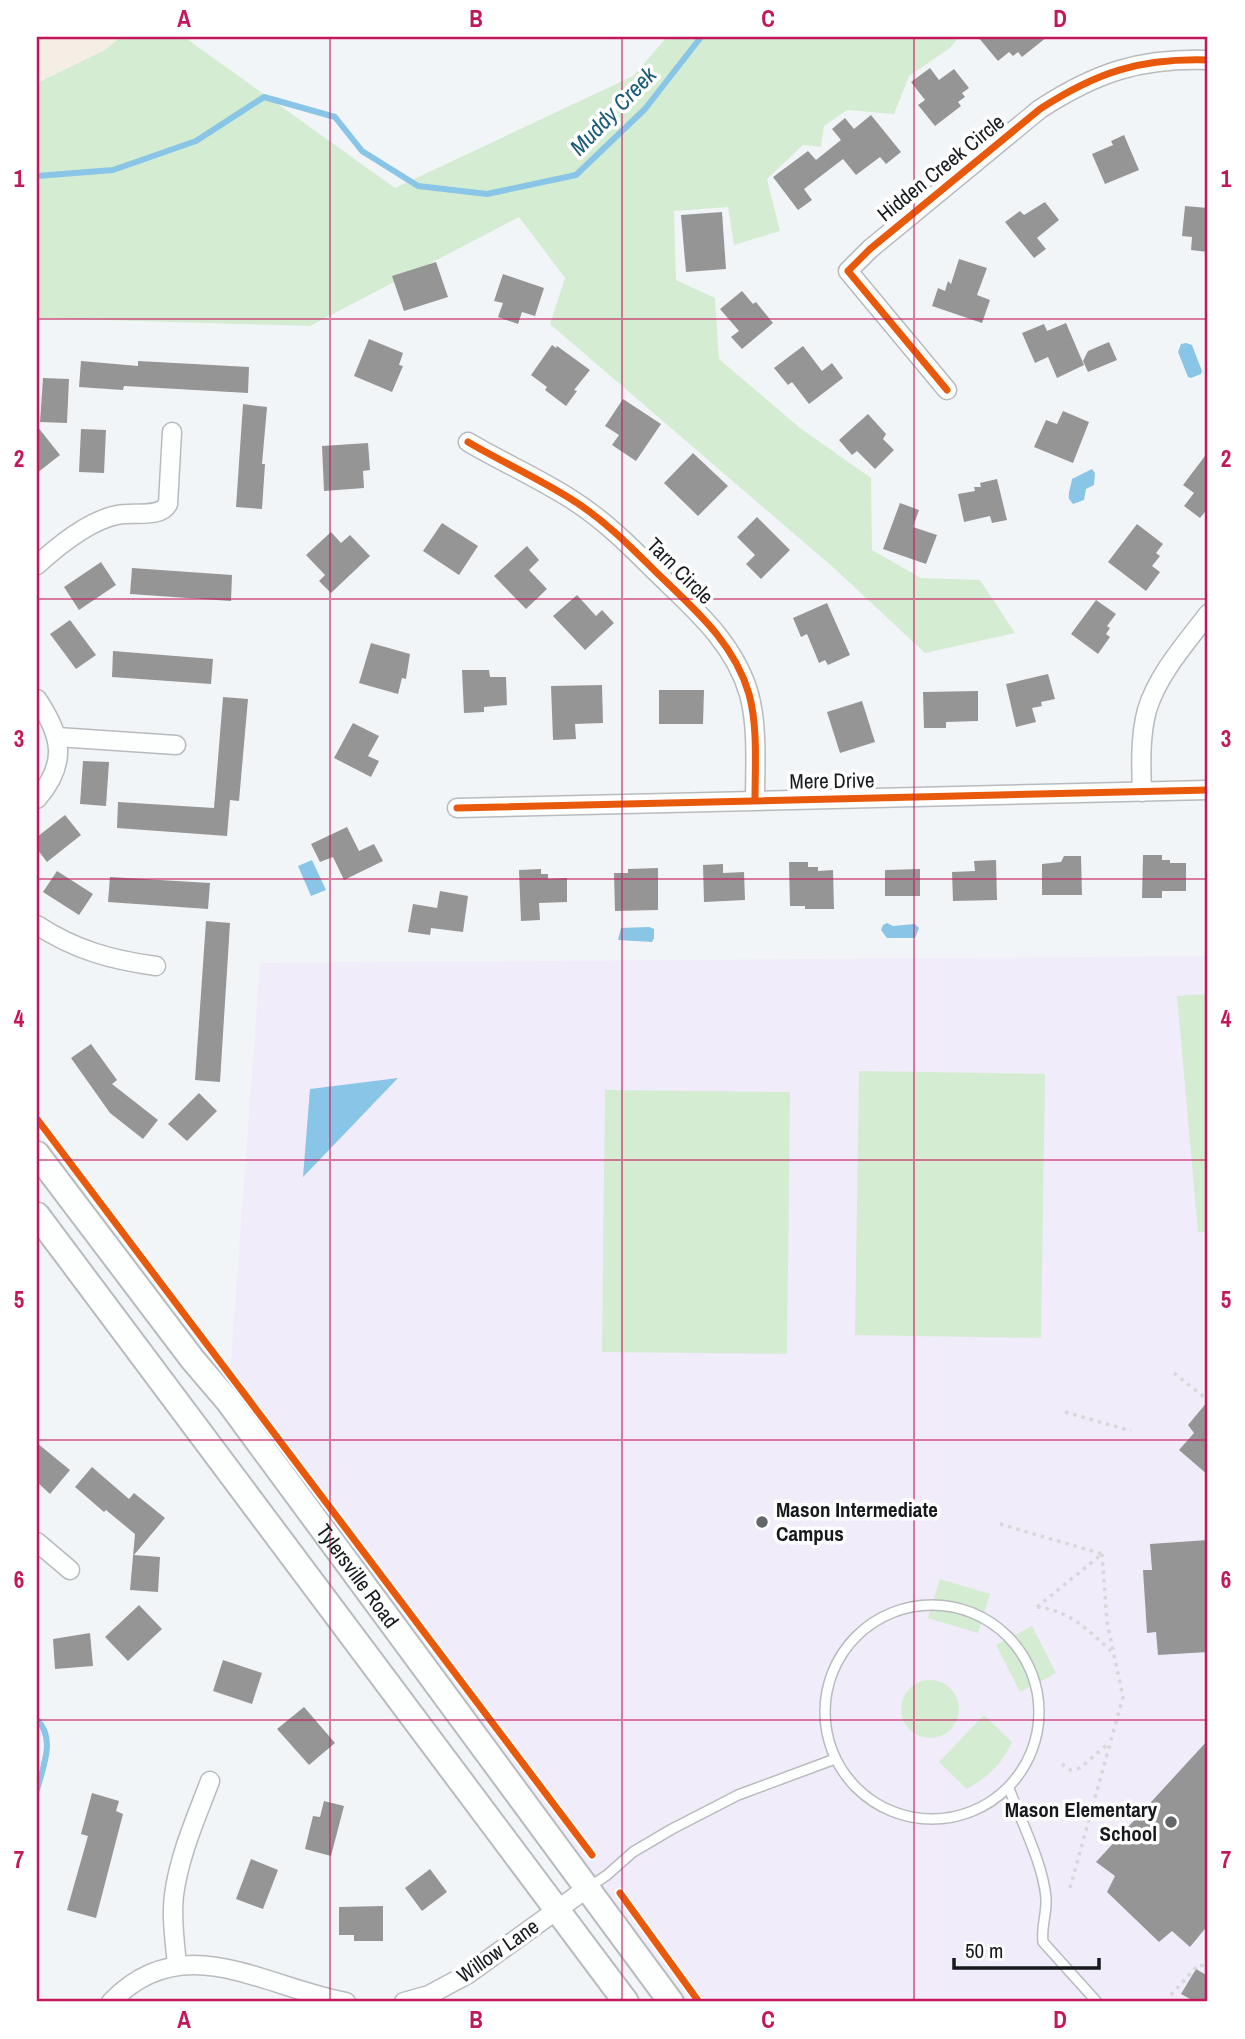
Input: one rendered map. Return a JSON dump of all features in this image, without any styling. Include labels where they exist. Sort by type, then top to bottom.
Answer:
[{"type":"main road","name":"Tylersville Road","points":[[37,1154],[193,1360],[228,1401],[671,2002]]},
{"type":"main road","name":"Tylersville Road","points":[[37,1214],[626,2002]]},
{"type":"street","name":"Hidden Creek Circle","points":[[947,390],[848,271],[880,241],[1040,109],[1065,93],[1104,74],[1133,65],[1161,61],[1208,60]]},
{"type":"street","points":[[37,565],[102,519],[116,515],[159,513],[165,509],[169,504],[172,432]]},
{"type":"street","name":"Tarn Circle","points":[[468,442],[594,514],[627,543],[722,639],[737,664],[751,706],[755,800]]},
{"type":"street","points":[[1142,792],[1141,758],[1147,710],[1166,671],[1208,614]]},
{"type":"street","points":[[37,699],[50,718],[59,748],[52,778],[37,799]]},
{"type":"street","points":[[57,737],[176,745]]},
{"type":"street","name":"Mere Drive","points":[[457,808],[1208,790]]},
{"type":"street","points":[[37,925],[71,945],[98,956],[156,965]]},
{"type":"street","points":[[37,1542],[70,1570]]},
{"type":"street","points":[[177,1965],[173,1926],[174,1896],[183,1857],[210,1781]]},
{"type":"street","name":"Willow Lane","points":[[404,2002],[443,1989],[468,1974],[586,1889]]},
{"type":"street","points":[[111,2002],[136,1980],[161,1968],[177,1965],[230,1969],[327,1999],[346,2002]]},
{"type":"lane","points":[[942,1604],[989,1620],[1022,1652],[1038,1688],[1039,1730],[1021,1774],[1009,1788],[979,1809],[923,1819],[878,1805],[860,1792],[835,1759],[825,1727],[825,1696],[830,1675],[851,1640],[895,1610],[942,1604]]},
{"type":"lane","points":[[586,1889],[634,1852],[672,1829],[738,1795],[835,1759]]},
{"type":"lane","points":[[1009,1788],[1043,1881],[1046,1902],[1041,1929],[1043,1942],[1097,2002]]},
{"type":"path","points":[[1174,1373],[1208,1400]]},
{"type":"path","points":[[1065,1412],[1131,1431]]},
{"type":"path","points":[[1000,1524],[1102,1555]]},
{"type":"path","points":[[1102,1555],[1037,1607],[1066,1614],[1113,1653]]},
{"type":"path","points":[[1070,1888],[1123,1697],[1107,1622],[1102,1555]]},
{"type":"path","points":[[1062,1764],[1070,1770],[1080,1768],[1110,1741]]},
{"type":"path","points":[[1171,1996],[1198,1965],[1208,1966]]},
{"type":"shaded area","points":[[37,37],[121,37],[105,50],[37,83]]},
{"type":"shaded area","name":"Mason Intermediate Campus","points":[[1208,956],[1208,2002],[671,2002],[228,1401],[260,963]]},
{"type":"green space","points":[[121,37],[184,37],[395,188],[633,76],[667,37],[959,37],[950,48],[909,76],[894,114],[847,110],[824,126],[821,147],[803,145],[767,179],[780,231],[734,245],[728,207],[674,211],[676,280],[715,298],[719,359],[800,428],[871,478],[872,550],[921,578],[980,580],[1015,633],[925,653],[835,569],[550,324],[565,278],[519,217],[310,326],[37,318],[37,83],[105,50]]},
{"type":"green space","points":[[1208,994],[1208,1232],[1198,1232],[1177,996]]},
{"type":"green space","points":[[859,1071],[1045,1074],[1041,1338],[855,1335]]},
{"type":"green space","points":[[605,1090],[790,1092],[787,1354],[602,1352]]},
{"type":"green space","points":[[940,1579],[990,1594],[978,1633],[928,1618]]},
{"type":"green space","points":[[1032,1626],[1056,1673],[1020,1692],[996,1645]]},
{"type":"green space","points":[[924,1680],[936,1680],[951,1688],[959,1703],[959,1715],[951,1730],[936,1738],[924,1738],[909,1730],[901,1715],[901,1703],[909,1688]]},
{"type":"green space","points":[[984,1715],[1012,1742],[994,1769],[967,1789],[939,1762]]},
{"type":"water","points":[[1181,344],[1192,345],[1202,371],[1191,378],[1188,377],[1178,352]]},
{"type":"water","points":[[1092,469],[1095,473],[1094,485],[1086,489],[1084,500],[1073,504],[1069,499],[1072,479]]},
{"type":"water","points":[[312,860],[326,890],[311,896],[298,866]]},
{"type":"water","points":[[887,923],[893,926],[915,924],[919,928],[915,938],[887,938],[881,930]]},
{"type":"water","points":[[621,928],[654,929],[652,942],[618,940]]},
{"type":"water","points":[[398,1078],[303,1177],[310,1089]]},
{"type":"building","points":[[978,37],[1047,37],[1022,57],[1018,52],[1013,56],[1009,52],[998,61]]},
{"type":"building","points":[[930,68],[939,80],[954,69],[969,88],[962,93],[965,97],[958,102],[961,106],[935,126],[918,105],[925,100],[911,82]]},
{"type":"building","points":[[871,115],[901,152],[886,164],[880,157],[856,175],[843,159],[804,189],[812,200],[798,210],[773,177],[808,151],[816,160],[841,140],[832,129],[845,118],[854,129]]},
{"type":"building","points":[[1124,135],[1139,170],[1105,184],[1092,154],[1113,145],[1111,141]]},
{"type":"building","points":[[1045,202],[1059,220],[1037,238],[1046,249],[1034,258],[1005,222],[1020,211],[1024,215]]},
{"type":"building","points":[[1185,206],[1208,208],[1208,252],[1191,250],[1192,237],[1182,236]]},
{"type":"building","points":[[722,212],[726,269],[686,272],[681,215]]},
{"type":"building","points":[[959,259],[987,268],[977,295],[990,300],[982,323],[932,306],[938,288],[945,291],[948,281],[951,284]]},
{"type":"building","points":[[436,262],[448,297],[404,311],[392,276]]},
{"type":"building","points":[[503,274],[544,288],[535,316],[522,312],[518,324],[498,317],[503,303],[494,301]]},
{"type":"building","points":[[742,291],[753,304],[756,302],[773,323],[742,349],[731,337],[739,331],[720,309]]},
{"type":"building","points":[[1066,323],[1084,365],[1057,378],[1048,357],[1035,363],[1022,333],[1044,324],[1047,331]]},
{"type":"building","points":[[369,339],[403,353],[399,365],[403,366],[392,392],[354,376]]},
{"type":"building","points":[[1109,342],[1117,360],[1088,372],[1083,361],[1088,351]]},
{"type":"building","points":[[552,345],[590,370],[574,390],[577,391],[566,406],[531,375]]},
{"type":"building","points":[[803,346],[822,371],[832,363],[843,378],[809,404],[792,382],[788,385],[774,368]]},
{"type":"building","points":[[81,361],[138,366],[138,361],[249,367],[248,393],[124,386],[123,390],[79,387]]},
{"type":"building","points":[[43,378],[69,379],[67,423],[40,422]]},
{"type":"building","points":[[623,399],[661,424],[636,461],[612,445],[619,435],[605,426]]},
{"type":"building","points":[[243,404],[267,407],[262,464],[265,464],[262,509],[236,507]]},
{"type":"building","points":[[1063,411],[1089,422],[1073,463],[1034,447],[1046,420],[1057,424]]},
{"type":"building","points":[[868,414],[886,434],[883,439],[894,450],[875,469],[857,451],[852,455],[839,440]]},
{"type":"building","points":[[37,426],[60,455],[37,473]]},
{"type":"building","points":[[81,429],[106,430],[104,473],[79,472]]},
{"type":"building","points":[[368,443],[370,470],[363,471],[364,488],[324,491],[322,446]]},
{"type":"building","points":[[1208,452],[1208,508],[1200,518],[1184,506],[1194,493],[1183,485]]},
{"type":"building","points":[[693,453],[728,486],[698,516],[664,483]]},
{"type":"building","points":[[997,479],[1007,520],[992,523],[990,516],[964,522],[958,494],[975,491],[974,487],[981,487],[980,483]]},
{"type":"building","points":[[900,503],[919,510],[913,527],[937,535],[926,564],[883,549]]},
{"type":"building","points":[[757,517],[790,550],[761,579],[746,564],[755,555],[737,537]]},
{"type":"building","points":[[442,523],[478,546],[459,575],[423,551]]},
{"type":"building","points":[[1137,524],[1163,544],[1156,553],[1160,556],[1152,566],[1160,572],[1146,591],[1108,562]]},
{"type":"building","points":[[331,532],[341,543],[350,535],[370,556],[331,593],[319,581],[325,575],[306,555]]},
{"type":"building","points":[[527,546],[539,560],[529,570],[547,589],[526,609],[494,576]]},
{"type":"building","points":[[101,562],[116,585],[79,610],[64,587]]},
{"type":"building","points":[[132,568],[232,575],[231,601],[130,594]]},
{"type":"building","points":[[577,595],[596,616],[602,610],[614,623],[585,650],[553,616]]},
{"type":"building","points":[[1096,600],[1116,614],[1107,626],[1110,628],[1106,634],[1110,637],[1098,654],[1071,634]]},
{"type":"building","points":[[827,603],[850,655],[828,665],[825,660],[819,663],[807,634],[801,637],[793,618]]},
{"type":"building","points":[[70,620],[96,655],[76,669],[50,634]]},
{"type":"building","points":[[371,643],[410,654],[406,679],[402,678],[398,694],[359,683]]},
{"type":"building","points":[[113,651],[213,659],[211,684],[112,677]]},
{"type":"building","points":[[462,670],[489,670],[490,677],[506,677],[507,705],[484,707],[484,712],[464,713]]},
{"type":"building","points":[[1048,674],[1055,699],[1041,702],[1042,706],[1032,708],[1036,722],[1016,727],[1006,684]]},
{"type":"building","points":[[602,685],[603,723],[575,724],[576,739],[553,740],[551,686]]},
{"type":"building","points":[[659,690],[704,690],[703,724],[659,724]]},
{"type":"building","points":[[978,691],[978,721],[946,722],[946,728],[924,728],[923,692]]},
{"type":"building","points":[[223,697],[248,699],[239,801],[230,800],[227,836],[117,828],[118,802],[214,808]]},
{"type":"building","points":[[862,701],[875,742],[840,753],[827,712]]},
{"type":"building","points":[[353,723],[379,736],[368,756],[379,761],[371,777],[334,758]]},
{"type":"building","points":[[83,761],[109,762],[106,806],[80,804]]},
{"type":"building","points":[[65,815],[81,835],[47,862],[37,849],[37,837]]},
{"type":"building","points":[[347,827],[359,851],[374,844],[383,861],[344,880],[333,857],[320,862],[311,844]]},
{"type":"building","points":[[1143,855],[1162,855],[1162,860],[1170,860],[1170,863],[1186,863],[1186,891],[1162,891],[1162,898],[1142,898]]},
{"type":"building","points":[[1064,856],[1081,856],[1082,895],[1042,895],[1042,864],[1061,862]]},
{"type":"building","points":[[996,860],[997,900],[953,901],[952,872],[975,871],[974,861]]},
{"type":"building","points":[[789,862],[808,862],[808,867],[818,867],[818,871],[833,870],[834,909],[790,906]]},
{"type":"building","points":[[723,864],[723,873],[744,872],[745,900],[704,902],[703,865]]},
{"type":"building","points":[[658,868],[658,910],[615,911],[614,873],[628,873],[628,869]]},
{"type":"building","points":[[541,869],[541,874],[548,874],[548,879],[567,878],[567,902],[539,903],[540,920],[521,921],[519,870]]},
{"type":"building","points":[[920,869],[920,896],[885,896],[885,870]]},
{"type":"building","points":[[57,871],[93,894],[79,915],[43,892]]},
{"type":"building","points":[[110,877],[210,883],[208,909],[108,902]]},
{"type":"building","points":[[440,891],[468,896],[463,932],[431,928],[430,935],[408,932],[413,904],[437,908]]},
{"type":"building","points":[[206,921],[230,923],[220,1082],[195,1080]]},
{"type":"building","points":[[91,1044],[117,1080],[112,1084],[158,1120],[143,1139],[110,1113],[71,1058]]},
{"type":"building","points":[[199,1093],[217,1111],[187,1141],[168,1124]]},
{"type":"building","points":[[1208,1401],[1208,1475],[1179,1450],[1194,1433],[1188,1425]]},
{"type":"building","points":[[37,1443],[70,1470],[50,1494],[37,1482]]},
{"type":"building","points":[[92,1467],[129,1499],[134,1493],[165,1518],[134,1555],[160,1557],[158,1592],[130,1590],[135,1534],[75,1487]]},
{"type":"building","points":[[1208,1540],[1208,1652],[1158,1655],[1156,1632],[1147,1633],[1143,1570],[1152,1570],[1150,1544]]},
{"type":"building","points":[[139,1605],[162,1629],[128,1661],[105,1637]]},
{"type":"building","points":[[90,1633],[93,1666],[55,1669],[53,1639]]},
{"type":"building","points":[[223,1660],[262,1673],[252,1704],[213,1691]]},
{"type":"building","points":[[304,1707],[335,1743],[309,1765],[277,1729]]},
{"type":"building","name":"Mason Elementary School","points":[[1208,1740],[1208,1925],[1190,1947],[1172,1931],[1159,1942],[1107,1892],[1115,1876],[1096,1862]]},
{"type":"building","points":[[92,1793],[119,1801],[116,1811],[123,1814],[96,1918],[67,1910],[88,1836],[81,1834]]},
{"type":"building","points":[[324,1801],[344,1806],[331,1856],[305,1849],[313,1816],[320,1817]]},
{"type":"building","points":[[251,1859],[278,1870],[263,1909],[236,1899]]},
{"type":"building","points":[[430,1869],[447,1892],[422,1911],[405,1888]]},
{"type":"building","points":[[383,1906],[383,1941],[354,1941],[354,1935],[339,1935],[339,1907]]},
{"type":"building","points":[[1196,1969],[1208,1976],[1208,2002],[1196,2002],[1181,1994]]},
{"type":"waterway","name":"Muddy Creek","points":[[37,176],[113,170],[196,141],[264,97],[335,117],[362,151],[418,186],[487,194],[576,175],[645,109],[701,37]]},
{"type":"waterway","name":"Muddy Creek","points":[[37,1720],[43,1727],[47,1744],[37,1790]]},
{"type":"cycle path","points":[[947,390],[848,271],[870,249],[1040,109],[1061,96],[1100,77],[1140,65],[1208,60]]},
{"type":"cycle path","points":[[468,442],[558,491],[594,515],[636,552],[711,627],[733,658],[749,694],[755,733],[755,800]]},
{"type":"cycle path","points":[[457,808],[1208,790]]},
{"type":"cycle path","points":[[37,1119],[592,1855]]},
{"type":"cycle path","points":[[620,1893],[699,2002]]},
{"type":"place","name":"Mason Intermediate Campus","points":[[762,1522]]},
{"type":"place","name":"Mason Elementary School","points":[[1171,1822]]}]
